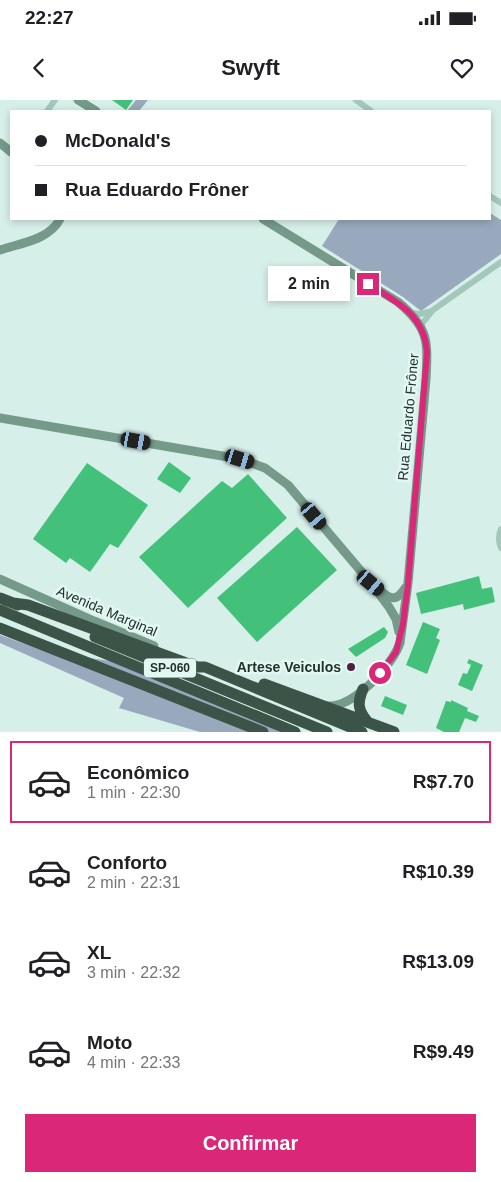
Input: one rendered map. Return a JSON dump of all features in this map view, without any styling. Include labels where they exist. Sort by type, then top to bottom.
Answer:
[{"type":"highway","name":"SP-060","points":[[0,598],[327,732]]},
{"type":"highway","points":[[13,603],[28,604],[197,667],[205,667]]},
{"type":"highway","name":"SP-060","points":[[0,610],[295,732]]},
{"type":"highway","points":[[0,628],[263,732]]},
{"type":"highway","name":"SP-060","points":[[205,667],[362,732]]},
{"type":"highway","points":[[234,679],[249,678],[394,732]]},
{"type":"highway","points":[[363,689],[358,707],[368,721]]},
{"type":"main road","points":[[78,100],[94,110]]},
{"type":"main road","points":[[0,143],[10,151]]},
{"type":"main road","points":[[0,250],[39,238],[56,226],[59,220]]},
{"type":"main road","name":"Rua Eduardo Frôner","points":[[265,220],[398,302],[421,325],[427,346],[408,584],[400,643],[390,661],[363,689],[341,705],[325,705]]},
{"type":"main road","points":[[0,418],[240,459],[265,468],[288,485],[371,583],[396,619],[400,643]]},
{"type":"main road","name":"Avenida Marginal","points":[[0,579],[94,621],[205,667]]},
{"type":"main road","points":[[371,583],[388,597],[392,598],[401,594],[408,584]]},
{"type":"street","points":[[47,110],[55,100]]},
{"type":"street","points":[[356,100],[370,110]]},
{"type":"street","points":[[421,325],[434,310],[501,262]]},
{"type":"street","points":[[411,314],[420,314],[434,310]]},
{"type":"street","points":[[501,529],[498,542],[501,548]]},
{"type":"shaded area","points":[[136,100],[148,100],[140,110],[128,110]]},
{"type":"shaded area","points":[[491,214],[501,220],[501,254],[421,311],[403,297],[322,246],[338,220],[491,220]]},
{"type":"shaded area","points":[[0,635],[47,652],[111,661],[285,732],[200,732],[119,708],[124,698],[0,643]]},
{"type":"building","points":[[112,100],[133,100],[126,110]]},
{"type":"building","points":[[169,462],[191,478],[180,493],[157,479]]},
{"type":"building","points":[[87,463],[148,505],[118,548],[110,544],[90,572],[70,558],[66,563],[33,539]]},
{"type":"building","points":[[248,474],[287,518],[188,608],[139,557],[222,481],[232,488]]},
{"type":"building","points":[[297,527],[337,570],[257,642],[217,598]]},
{"type":"building","points":[[479,576],[482,589],[492,587],[495,602],[464,610],[463,604],[421,614],[416,593]]},
{"type":"building","points":[[423,622],[440,629],[436,638],[440,640],[427,674],[406,665]]},
{"type":"building","points":[[384,627],[388,632],[385,638],[356,657],[348,649]]},
{"type":"building","points":[[469,659],[483,665],[472,691],[458,685],[463,673],[467,674],[471,665],[467,663]]},
{"type":"building","points":[[385,696],[407,705],[403,715],[381,706]]},
{"type":"building","points":[[451,700],[468,708],[467,711],[479,716],[476,722],[465,718],[459,732],[444,732],[436,728],[446,701],[451,702]]},
{"type":"place","name":"Artese Veiculos","points":[[351,667]]},
{"type":"route","points":[[368,284],[398,302],[411,314],[421,325],[427,346],[426,379],[403,624],[400,643],[396,652],[380,673]]}]
